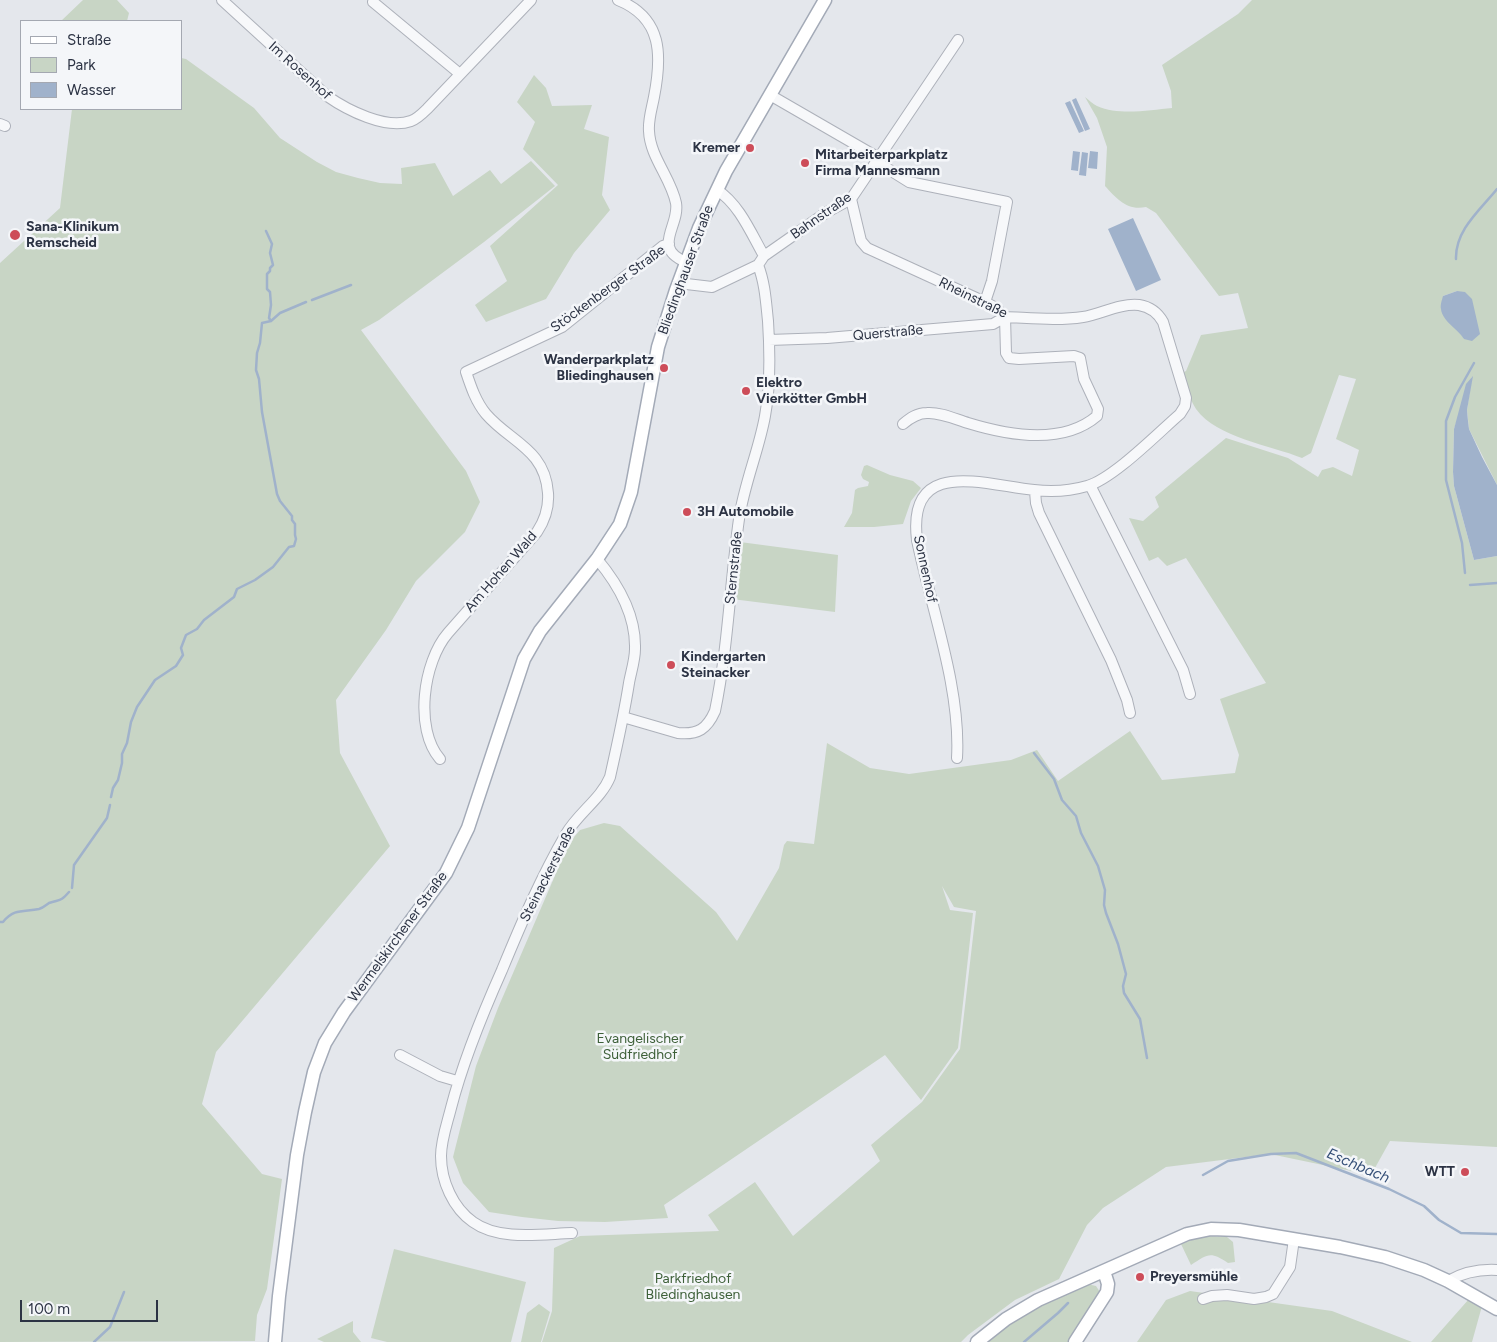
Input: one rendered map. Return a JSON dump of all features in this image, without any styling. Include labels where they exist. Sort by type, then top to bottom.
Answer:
[{"type":"main road","name":"Bliedinghauser Straße","points":[[597,559],[617,529],[626,509],[658,347],[686,262],[726,171],[825,0]]},
{"type":"main road","name":"Wermelskirchener Straße","points":[[275,1342],[297,1155],[314,1072],[325,1043],[344,1012],[446,873],[468,828],[524,659],[540,631],[597,559]]},
{"type":"main road","points":[[977,1342],[1028,1306],[1187,1234],[1205,1229],[1239,1230],[1385,1257],[1416,1266],[1448,1281],[1497,1309]]},
{"type":"main road","points":[[1075,1342],[1107,1292],[1108,1284],[1104,1271]]},
{"type":"street","name":"Im Rosenhof","points":[[222,0],[327,96],[340,105],[366,117],[390,122],[412,121],[427,109],[531,0]]},
{"type":"street","points":[[618,0],[630,6],[649,23],[657,41],[658,72],[649,133],[654,153],[673,194],[676,205],[668,238],[671,251],[678,258],[686,262]]},
{"type":"street","points":[[373,2],[460,74]]},
{"type":"street","name":"Bahnstraße","points":[[758,265],[764,256],[827,212],[851,199],[958,40]]},
{"type":"street","points":[[770,95],[878,160],[909,182],[1007,202],[992,281],[985,302]]},
{"type":"street","points":[[717,190],[725,195],[734,205],[764,256]]},
{"type":"street","name":"Rheinstraße","points":[[851,199],[861,241],[867,248],[985,302],[996,308],[1005,317],[1072,318],[1128,305],[1139,305],[1149,308],[1164,322],[1186,398],[1185,406]]},
{"type":"street","name":"Stöckenberger Straße","points":[[466,372],[562,327],[663,246],[669,244]]},
{"type":"street","points":[[678,283],[712,287],[758,265]]},
{"type":"street","name":"Sternstraße","points":[[623,717],[687,734],[704,728],[710,722],[715,711],[727,633],[740,516],[765,416],[770,380],[770,340],[766,296],[758,265]]},
{"type":"street","points":[[903,424],[918,414],[933,413],[1001,432],[1046,434],[1061,433],[1078,427],[1097,416],[1098,409],[1084,379],[1080,358],[1074,356],[1009,358],[1006,353],[1005,317]]},
{"type":"street","name":"Querstraße","points":[[770,340],[818,339],[993,324],[1005,317]]},
{"type":"street","name":"Am Hohen Wald","points":[[440,759],[434,752],[426,731],[424,714],[430,667],[437,648],[537,532],[546,516],[548,496],[548,484],[543,469],[536,457],[484,412],[475,397],[466,372]]},
{"type":"street","name":"Sonnenhof","points":[[958,758],[956,719],[950,683],[917,540],[917,510],[926,493],[933,487],[949,481],[997,485],[1035,491],[1068,490],[1090,485],[1124,462],[1180,414],[1185,406]]},
{"type":"street","points":[[1090,485],[1183,670],[1190,694]]},
{"type":"street","points":[[1035,491],[1039,513],[1110,660],[1127,700],[1130,713]]},
{"type":"street","name":"Steinackerstraße","points":[[572,1233],[510,1235],[485,1230],[462,1213],[454,1201],[443,1172],[441,1156],[443,1137],[457,1081],[514,941],[563,840],[579,815],[606,787],[610,778],[635,649],[633,630],[621,593],[610,574],[597,559]]},
{"type":"street","points":[[400,1055],[440,1076],[457,1081]]},
{"type":"street","points":[[1203,1299],[1227,1295],[1254,1299],[1273,1294],[1290,1267],[1294,1239]]},
{"type":"street","points":[[1448,1281],[1468,1272],[1497,1270]]},
{"type":"green space","points":[[83,0],[117,0],[129,13],[127,20],[62,20]]},
{"type":"green space","points":[[1252,0],[1497,0],[1497,485],[1469,429],[1467,410],[1472,377],[1454,429],[1453,472],[1454,486],[1474,560],[1497,556],[1497,1147],[1390,1141],[1371,1175],[1270,1154],[1166,1167],[1103,1208],[1087,1225],[1059,1279],[1015,1300],[961,1342],[542,1342],[552,1311],[554,1248],[580,1236],[719,1231],[708,1215],[755,1182],[793,1236],[880,1161],[871,1145],[922,1102],[960,1049],[976,911],[954,907],[942,886],[950,910],[973,913],[958,1048],[921,1100],[885,1055],[664,1205],[668,1218],[605,1222],[558,1221],[489,1212],[463,1183],[453,1157],[476,1066],[498,1008],[569,843],[580,830],[604,823],[620,826],[716,912],[737,941],[779,868],[784,845],[787,841],[814,844],[827,743],[870,768],[909,774],[1011,760],[1037,750],[1058,781],[1130,731],[1162,780],[1235,773],[1239,755],[1220,699],[1266,683],[1186,558],[1167,566],[1158,557],[1149,561],[1129,518],[1143,521],[1159,507],[1155,497],[1226,438],[1288,458],[1318,477],[1322,470],[1333,467],[1352,476],[1359,450],[1336,439],[1356,379],[1339,375],[1311,453],[1302,458],[1230,434],[1205,419],[1194,405],[1182,373],[1186,371],[1201,335],[1248,328],[1238,293],[1219,296],[1156,213],[1146,207],[1128,206],[1105,186],[1107,147],[1097,118],[1085,97],[1097,106],[1115,111],[1135,112],[1172,108],[1171,91],[1162,65],[1238,14]],"holes":[[[1457,291],[1464,339],[1443,296]]]},
{"type":"green space","points":[[182,58],[186,59],[254,108],[280,138],[336,172],[380,183],[402,184],[401,168],[435,163],[453,196],[490,170],[501,184],[531,161],[555,186],[484,242],[379,320],[361,330],[466,471],[480,502],[465,532],[416,581],[386,630],[336,700],[340,753],[390,846],[216,1052],[202,1104],[262,1174],[282,1179],[267,1289],[257,1315],[255,1341],[0,1342],[0,263],[60,208],[72,110],[182,110]]},
{"type":"green space","points":[[534,75],[546,88],[552,106],[592,105],[584,129],[609,137],[602,195],[610,210],[574,253],[546,299],[486,322],[475,305],[507,281],[490,246],[558,185],[523,149],[535,122],[517,102]]},
{"type":"green space","points":[[867,465],[890,475],[913,481],[921,488],[911,501],[903,524],[874,527],[844,527],[852,513],[855,490],[868,486],[869,482],[863,479],[861,475],[864,466]]},
{"type":"green space","points":[[740,542],[838,555],[835,612],[732,599]]},
{"type":"green space","points":[[1202,1236],[1227,1237],[1233,1242],[1235,1262],[1228,1263],[1213,1255],[1209,1255],[1191,1265],[1181,1244]]},
{"type":"green space","points":[[394,1249],[526,1282],[511,1342],[387,1342],[371,1338]]},
{"type":"green space","points":[[1087,1284],[1096,1286],[1100,1292],[1069,1342],[987,1342],[1035,1309]]},
{"type":"green space","points":[[1190,1291],[1332,1311],[1412,1342],[1137,1342],[1166,1300]]},
{"type":"green space","points":[[1469,1299],[1482,1306],[1472,1342],[1431,1342]]},
{"type":"green space","points":[[539,1304],[550,1312],[541,1342],[521,1342],[527,1313]]},
{"type":"green space","points":[[353,1321],[353,1332],[361,1342],[324,1342],[317,1339]]},
{"type":"water","points":[[1076,98],[1090,129],[1085,131],[1072,100]]},
{"type":"water","points":[[1070,101],[1084,131],[1079,133],[1065,103]]},
{"type":"water","points":[[1073,151],[1080,152],[1078,171],[1071,170]]},
{"type":"water","points":[[1090,151],[1098,152],[1097,169],[1088,168]]},
{"type":"water","points":[[1082,152],[1088,153],[1086,176],[1079,175]]},
{"type":"water","points":[[1133,218],[1161,280],[1136,291],[1108,229]]},
{"type":"water","points":[[1457,291],[1465,292],[1472,299],[1480,334],[1472,341],[1464,339],[1442,313],[1443,296]]},
{"type":"water","points":[[1473,376],[1467,410],[1469,429],[1497,485],[1497,556],[1474,560],[1454,486],[1453,472],[1454,429],[1466,384]]},
{"type":"waterway","points":[[1456,259],[1457,248],[1464,229],[1497,189]]},
{"type":"waterway","points":[[266,231],[272,244],[270,253],[273,265],[267,274],[267,289],[270,292],[271,305],[269,318],[271,321]]},
{"type":"waterway","points":[[312,300],[351,285]]},
{"type":"waterway","points":[[111,797],[113,788],[118,780],[122,754],[137,707],[155,680],[176,666],[183,655],[181,648],[186,635],[197,629],[204,620],[234,597],[237,589],[255,580],[273,567],[289,547],[294,546],[296,539],[295,524],[292,516],[277,494],[256,370],[262,323],[271,321],[280,313],[306,302]]},
{"type":"waterway","points":[[1465,573],[1462,543],[1446,480],[1446,421],[1455,397],[1474,363]]},
{"type":"waterway","points":[[1470,585],[1497,583]]},
{"type":"waterway","points":[[1034,753],[1054,779],[1062,800],[1076,816],[1081,833],[1098,866],[1105,890],[1104,905],[1106,913],[1118,944],[1126,974],[1123,986],[1124,993],[1140,1019],[1147,1058]]},
{"type":"waterway","points":[[72,888],[74,865],[107,818],[110,805]]},
{"type":"waterway","points":[[0,922],[3,922],[11,914],[20,911],[40,909],[49,903],[62,899],[69,892]]},
{"type":"waterway","name":"Eschbach","points":[[1203,1175],[1228,1161],[1271,1154],[1296,1153],[1389,1189],[1424,1206],[1439,1220],[1461,1233],[1497,1234]]},
{"type":"waterway","points":[[94,1342],[110,1327],[124,1292]]},
{"type":"waterway","name":"Eschbach","points":[[1024,1342],[1068,1303]]},
{"type":"place","name":"Kremer","points":[[750,148]]},
{"type":"place","name":"Mitarbeiterparkplatz Firma Mannesmann","points":[[805,163]]},
{"type":"place","name":"Sana-Klinikum Remscheid","points":[[15,235]]},
{"type":"place","name":"Wanderparkplatz Bliedinghausen","points":[[664,368]]},
{"type":"place","name":"Elektro Vierkötter GmbH","points":[[746,391]]},
{"type":"place","name":"3H Automobile","points":[[687,512]]},
{"type":"place","name":"Kindergarten Steinacker","points":[[671,665]]},
{"type":"place","name":"WTT","points":[[1465,1172]]},
{"type":"place","name":"Preyersmühle","points":[[1140,1277]]},
{"type":"park label","name":"Evangelischer Südfriedhof","points":[[640,1048]]},
{"type":"park label","name":"Parkfriedhof Bliedinghausen","points":[[693,1288]]}]
